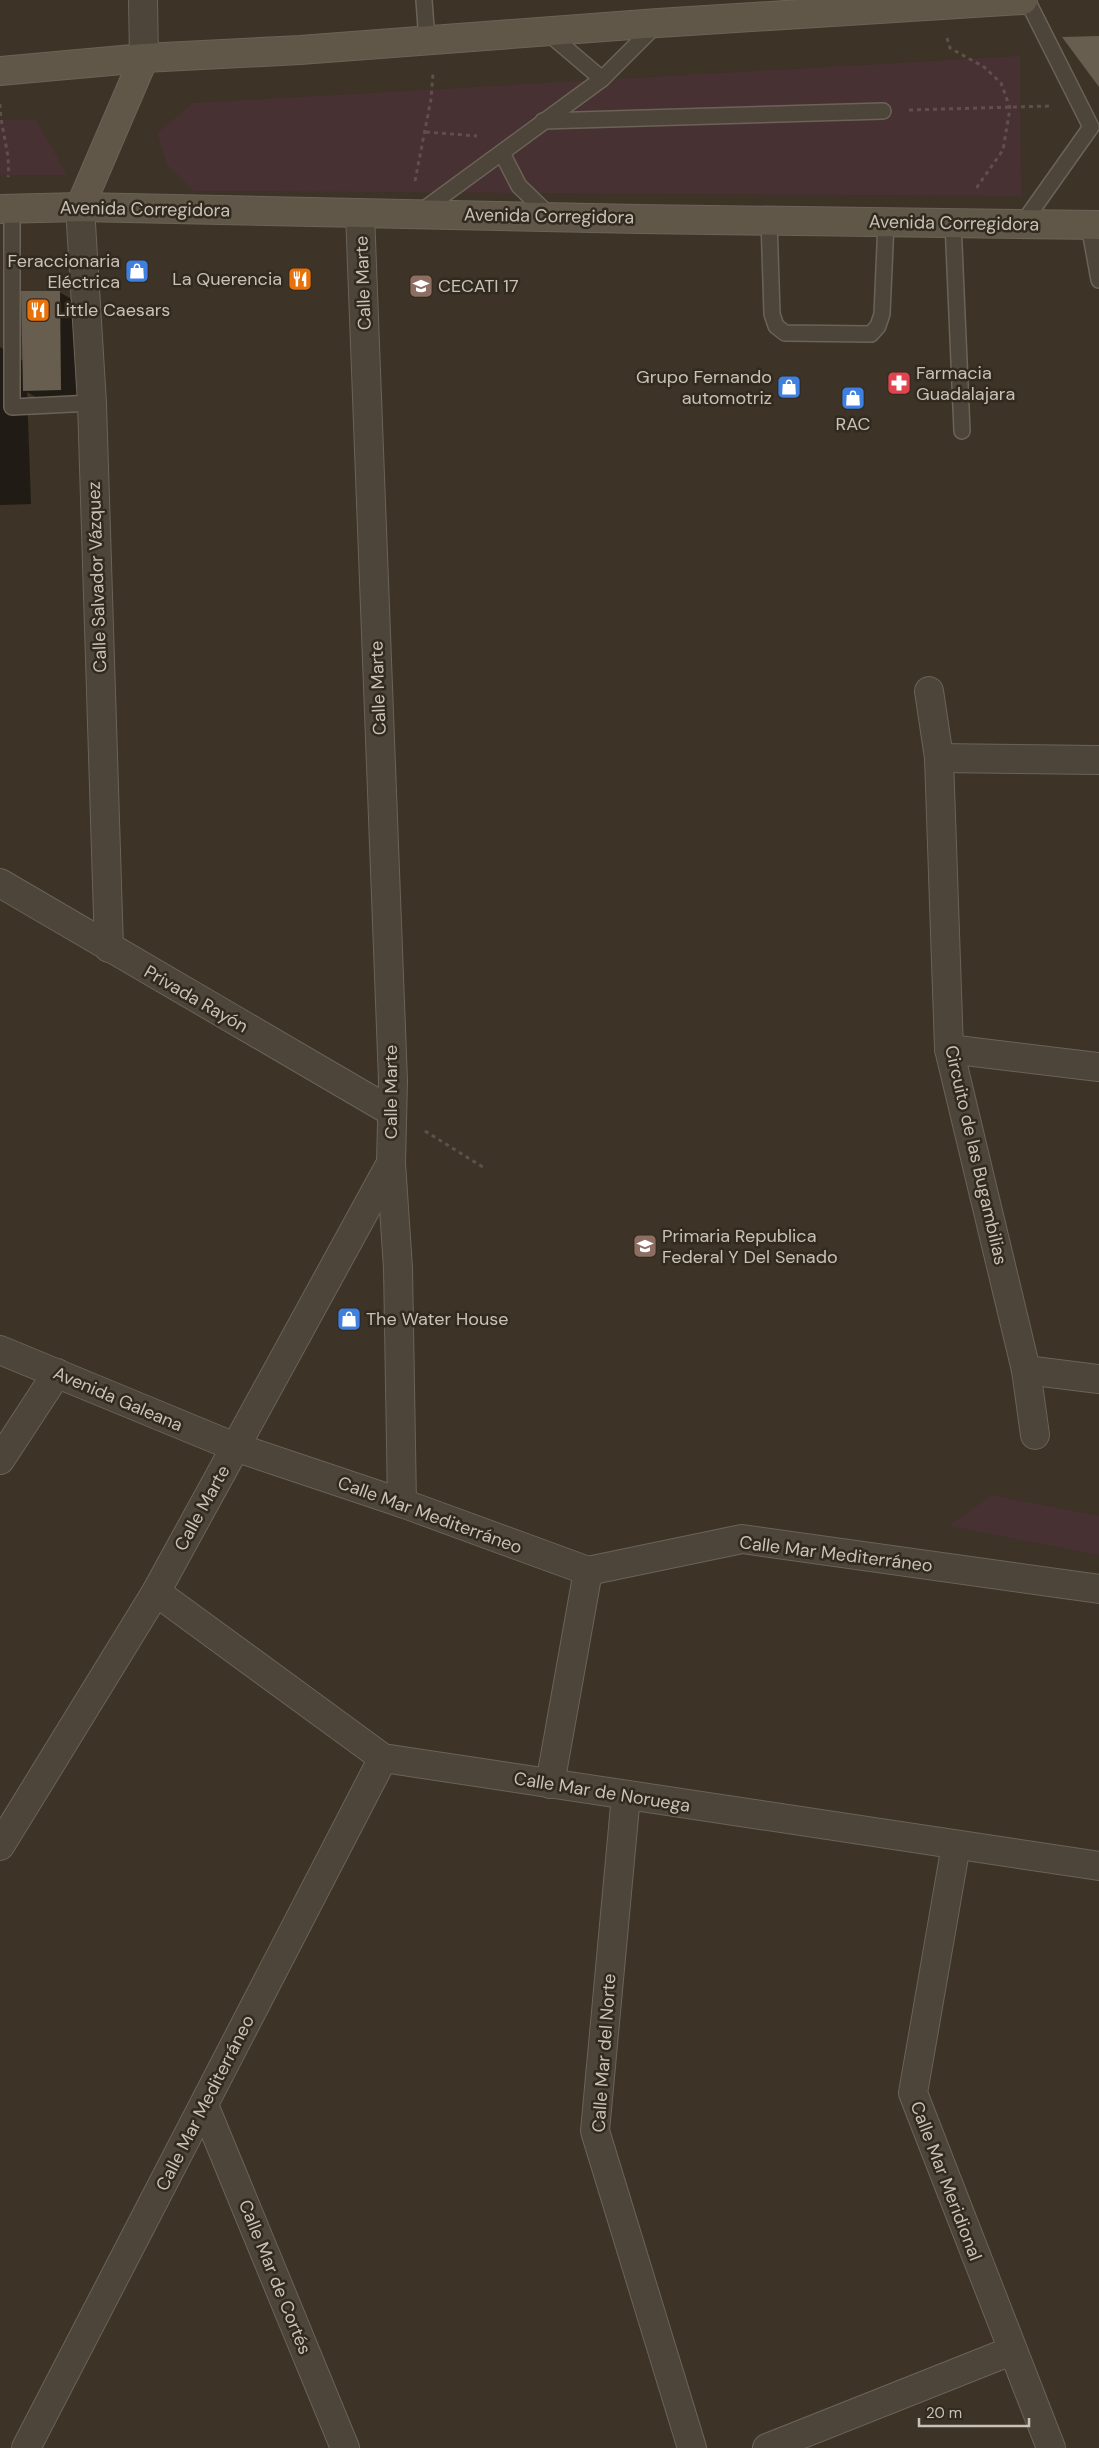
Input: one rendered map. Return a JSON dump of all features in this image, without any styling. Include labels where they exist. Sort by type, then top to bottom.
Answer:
[{"type":"main road","points":[[0,71],[144,58],[432,41],[658,23],[1023,0]]},
{"type":"main road","points":[[80,207],[144,58]]},
{"type":"main road","name":"Avenida Corregidora","points":[[5,208],[80,207],[1094,225]]},
{"type":"street","points":[[143,0],[144,58]]},
{"type":"street","name":"Calle Salvador Vázquez","points":[[80,207],[92,403],[109,948]]},
{"type":"street","name":"Calle Marte","points":[[360,212],[393,1081],[391,1163],[398,1268],[402,1503]]},
{"type":"street","name":"Circuito de las Bugambilias","points":[[929,691],[938,758],[949,1049],[1026,1370],[1035,1435]]},
{"type":"street","points":[[938,758],[1099,760]]},
{"type":"street","name":"Privada Rayón","points":[[0,883],[392,1121]]},
{"type":"street","points":[[949,1049],[1099,1067]]},
{"type":"street","name":"Calle Marte","points":[[0,1846],[156,1592],[391,1163]]},
{"type":"street","name":"Avenida Galeana","points":[[0,1350],[235,1448]]},
{"type":"street","points":[[1026,1370],[1099,1378]]},
{"type":"street","points":[[0,1460],[56,1373]]},
{"type":"street","name":"Calle Mar Mediterráneo","points":[[235,1448],[402,1503],[588,1571],[742,1539],[1099,1589]]},
{"type":"street","points":[[550,1784],[588,1571]]},
{"type":"street","name":"Calle Mar de Noruega","points":[[156,1592],[382,1758],[1099,1866]]},
{"type":"street","name":"Calle Mar Mediterráneo","points":[[26,2448],[382,1758]]},
{"type":"street","name":"Calle Mar del Norte","points":[[626,1795],[595,2131],[692,2448]]},
{"type":"street","name":"Calle Mar Meridional","points":[[956,1844],[913,2093],[1011,2351],[1051,2448]]},
{"type":"street","name":"Calle Mar de Cortés","points":[[204,2105],[345,2448]]},
{"type":"street","points":[[767,2448],[1011,2351]]},
{"type":"lane","points":[[424,0],[432,41]]},
{"type":"lane","points":[[1024,223],[1091,127],[1027,0]]},
{"type":"lane","points":[[413,213],[502,153],[602,79],[658,23]]},
{"type":"lane","points":[[548,33],[602,79]]},
{"type":"lane","points":[[543,122],[883,111]]},
{"type":"lane","points":[[502,153],[519,186],[550,216]]},
{"type":"lane","points":[[5,208],[12,407],[92,403]]},
{"type":"lane","points":[[769,220],[772,314],[776,326],[785,333],[871,334],[878,326],[882,314],[886,222]]},
{"type":"lane","points":[[953,222],[962,431]]},
{"type":"lane","points":[[1094,225],[1099,280]]},
{"type":"path","points":[[939,6],[950,48],[984,66],[1000,83],[1010,108],[1004,150],[953,222]]},
{"type":"path","points":[[413,213],[431,99],[432,41]]},
{"type":"path","points":[[0,71],[0,122],[10,163],[5,208]]},
{"type":"path","points":[[883,111],[1080,105]]},
{"type":"path","points":[[426,132],[520,140]]},
{"type":"path","points":[[392,1121],[426,1131],[486,1169]]},
{"type":"shaded area","points":[[1020,56],[1021,196],[194,191],[167,165],[157,133],[192,103]]},
{"type":"shaded area","points":[[36,119],[67,175],[0,175],[0,120]]},
{"type":"shaded area","points":[[991,1495],[1099,1516],[1099,1555],[949,1526]]},
{"type":"building","points":[[1099,36],[1099,87],[1062,37]]},
{"type":"building","points":[[21,291],[60,291],[61,390],[23,391]]},
{"type":"place","name":"Feraccionaria Eléctrica","points":[[137,271]]},
{"type":"place","name":"La Querencia","points":[[300,279]]},
{"type":"place","name":"CECATI 17","points":[[421,286]]},
{"type":"place","name":"Little Caesars","points":[[38,310]]},
{"type":"place","name":"Farmacia Guadalajara","points":[[899,383]]},
{"type":"place","name":"Grupo Fernando automotriz","points":[[789,387]]},
{"type":"place","name":"RAC","points":[[853,398]]},
{"type":"place","name":"Primaria Republica Federal Y Del Senado","points":[[645,1246]]},
{"type":"place","name":"The Water House","points":[[349,1319]]}]
